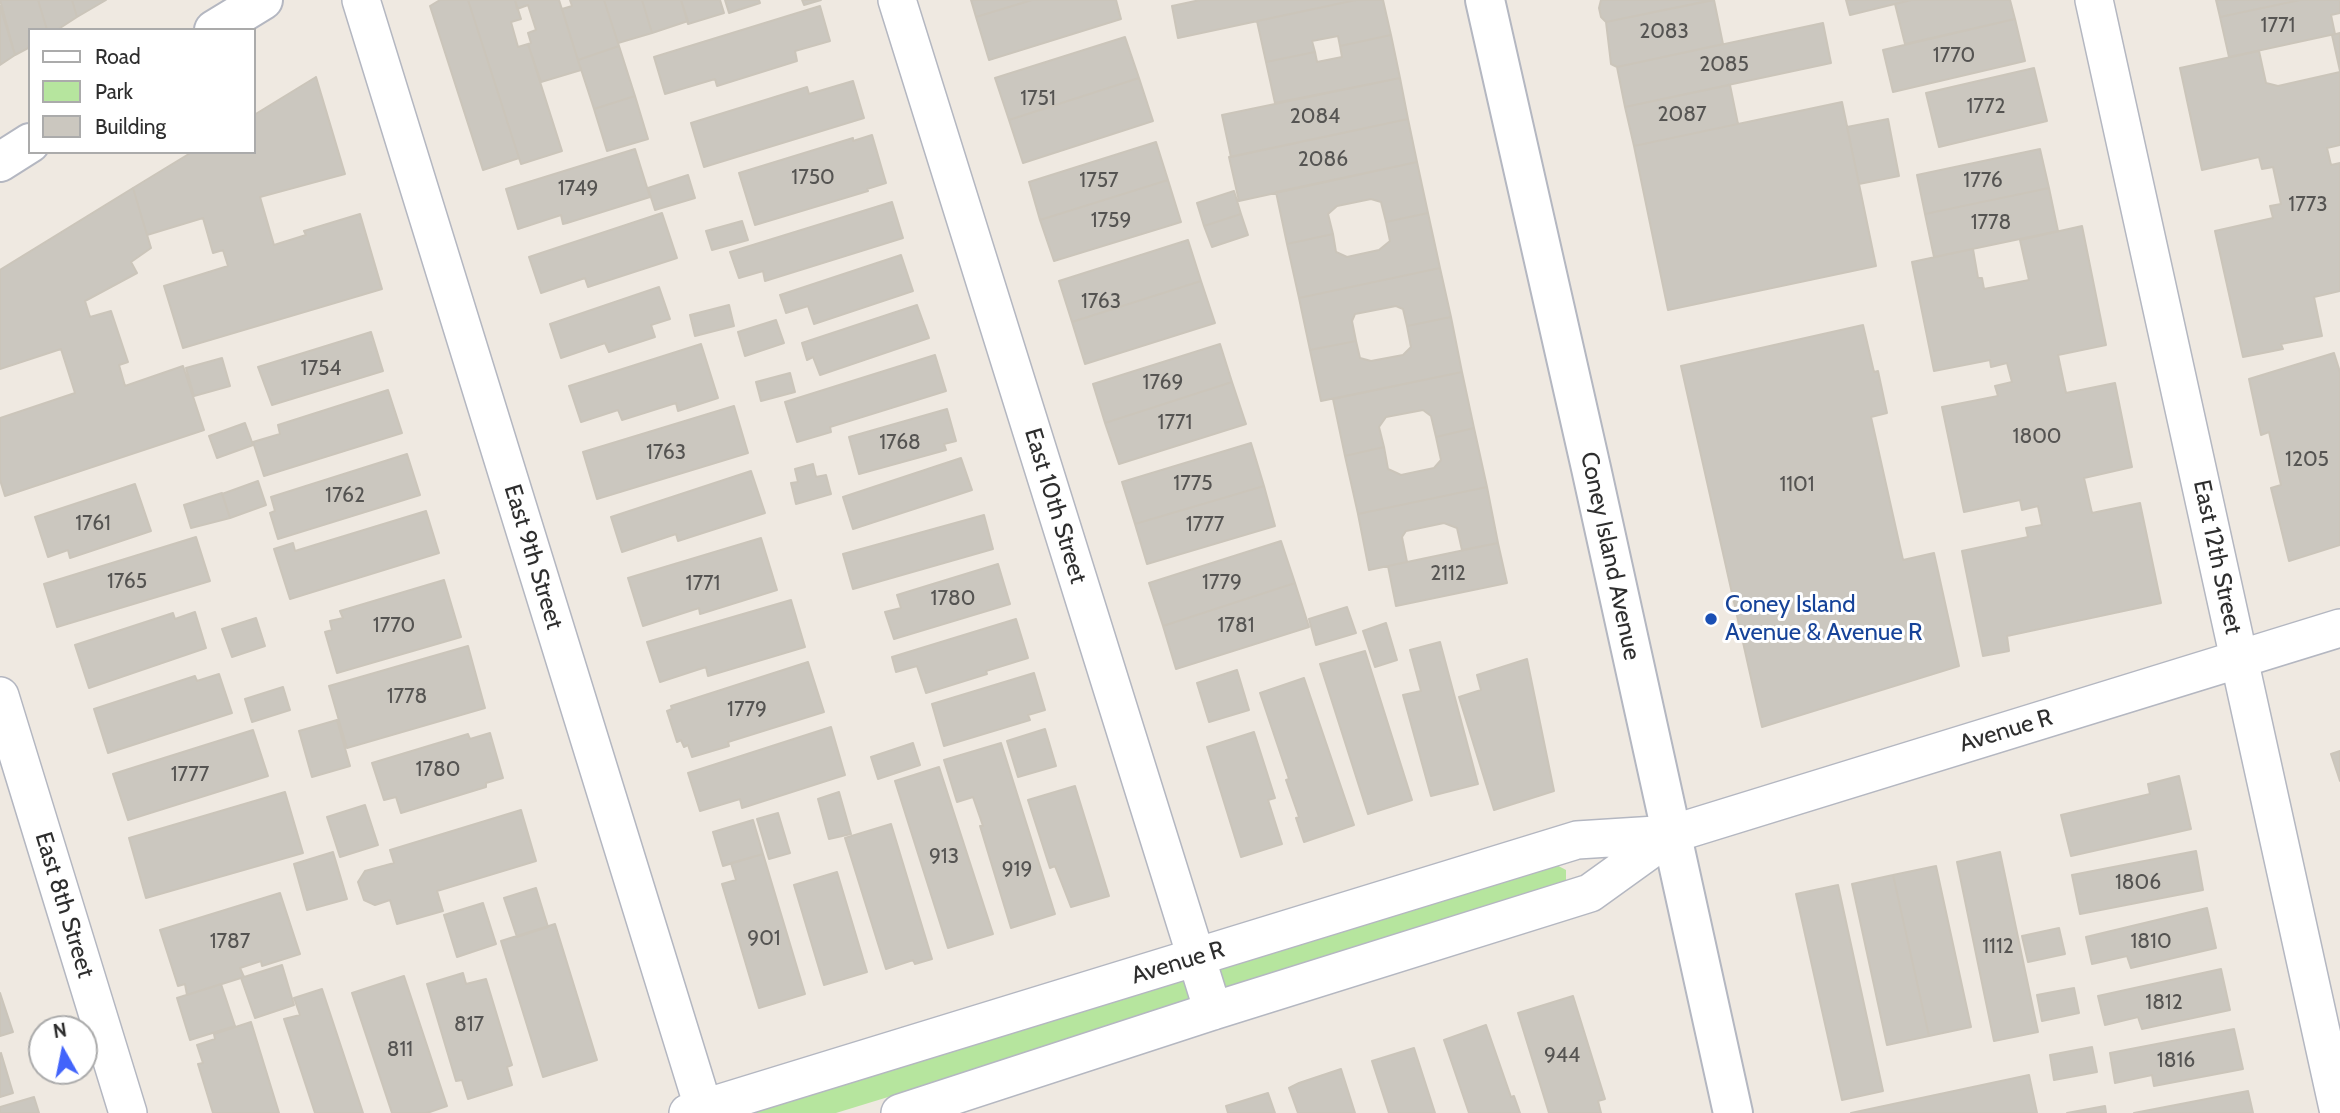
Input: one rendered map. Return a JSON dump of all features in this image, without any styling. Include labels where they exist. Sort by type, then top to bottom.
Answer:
[{"type":"main road","points":[[217,28],[262,0]]},
{"type":"main road","name":"Coney Island Avenue","points":[[1485,0],[1733,1113]]},
{"type":"main road","points":[[0,162],[28,144]]},
{"type":"street","name":"East 9th Street","points":[[361,0],[699,1112]]},
{"type":"street","name":"East 10th Street","points":[[897,0],[1213,1012]]},
{"type":"street","name":"East 12th Street","points":[[2094,0],[2339,1113]]},
{"type":"street","name":"Avenue R","points":[[699,1112],[1577,841],[1672,834],[2340,628]]},
{"type":"street","name":"East 8th Street","points":[[0,696],[128,1113]]},
{"type":"street","name":"Avenue R","points":[[900,1113],[1590,893],[1672,834]]},
{"type":"green space","points":[[1549,861],[1566,870],[1566,884],[1556,892],[836,1113],[733,1113]]},
{"type":"building","points":[[0,0],[38,0],[46,28],[28,28],[28,48],[15,55]]},
{"type":"building","points":[[38,0],[72,0],[77,17],[60,28],[46,28]]},
{"type":"building","points":[[72,0],[106,0],[77,17]]},
{"type":"building","points":[[440,0],[468,0],[519,158],[483,170],[430,6]]},
{"type":"building","points":[[468,0],[515,0],[521,19],[511,22],[518,47],[528,44],[562,151],[521,164]]},
{"type":"building","points":[[515,0],[559,0],[581,70],[541,82],[528,44],[531,43],[528,33],[536,30],[528,5],[517,9]]},
{"type":"building","points":[[570,0],[604,0],[619,46],[578,60],[562,9],[572,6]]},
{"type":"building","points":[[604,0],[642,0],[652,33],[618,43]]},
{"type":"building","points":[[642,0],[681,0],[688,21],[652,33]]},
{"type":"building","points":[[681,0],[720,0],[724,13],[688,24]]},
{"type":"building","points":[[725,0],[759,0],[760,3],[729,13]]},
{"type":"building","points":[[802,0],[821,0],[804,5]]},
{"type":"building","points":[[971,0],[1032,0],[976,17]]},
{"type":"building","points":[[1032,0],[1116,0],[1121,19],[989,60],[976,17]]},
{"type":"building","points":[[1200,0],[1356,0],[1178,38],[1172,6]]},
{"type":"building","points":[[1356,0],[1383,0],[1391,35],[1340,46],[1338,36],[1312,41],[1315,52],[1266,62],[1257,21]]},
{"type":"building","points":[[1601,0],[1712,0],[1606,22],[1601,17]]},
{"type":"building","points":[[1714,0],[1723,44],[1617,67],[1611,64],[1606,22]]},
{"type":"building","points":[[1846,0],[1911,0],[1850,15]]},
{"type":"building","points":[[1911,0],[2010,0],[2015,19],[1905,44],[1895,4]]},
{"type":"building","points":[[2216,0],[2300,0],[2220,17]]},
{"type":"building","points":[[2300,0],[2340,0],[2340,13],[2331,15],[2335,34],[2229,57],[2220,17]]},
{"type":"building","points":[[0,6],[15,55],[0,65]]},
{"type":"building","points":[[820,6],[830,41],[795,51],[797,61],[717,86],[715,79],[665,94],[654,57]]},
{"type":"building","points":[[2015,19],[2025,61],[1893,92],[1883,50]]},
{"type":"building","points":[[1823,23],[1831,63],[1625,107],[1617,67]]},
{"type":"building","points":[[2340,33],[2340,71],[2332,35]]},
{"type":"building","points":[[1391,35],[1400,78],[1275,103],[1266,62],[1315,52],[1317,62],[1342,57],[1340,46]]},
{"type":"building","points":[[1125,37],[1139,78],[1009,120],[995,78]]},
{"type":"building","points":[[619,46],[635,96],[594,109],[578,60]]},
{"type":"building","points":[[2259,51],[2266,83],[2278,86],[2340,72],[2340,145],[2327,148],[2331,165],[2340,163],[2340,291],[2314,297],[2322,336],[2281,344],[2283,349],[2243,357],[2215,231],[2273,218],[2270,206],[2281,204],[2273,167],[2262,169],[2259,157],[2202,170],[2180,68]]},
{"type":"building","points":[[2034,68],[2047,121],[1939,147],[1926,93]]},
{"type":"building","points":[[316,77],[345,174],[260,197],[274,245],[306,235],[304,231],[360,214],[382,289],[183,348],[164,286],[228,266],[223,250],[213,253],[203,218],[147,235],[133,188],[189,154],[256,154],[256,114]]},
{"type":"building","points":[[1139,78],[1153,121],[1023,163],[1009,120]]},
{"type":"building","points":[[1400,78],[1408,119],[1231,157],[1222,115]]},
{"type":"building","points":[[853,81],[864,118],[704,167],[691,123],[807,87],[809,94]]},
{"type":"building","points":[[1730,85],[1738,124],[1634,146],[1625,107]]},
{"type":"building","points":[[635,96],[648,139],[607,151],[594,109]]},
{"type":"building","points":[[1842,102],[1876,266],[1668,310],[1634,146]]},
{"type":"building","points":[[1408,119],[1417,162],[1239,201],[1229,157]]},
{"type":"building","points":[[1888,119],[1899,176],[1859,184],[1847,127]]},
{"type":"building","points":[[872,135],[886,183],[867,189],[868,191],[755,225],[739,173],[853,138],[853,141]]},
{"type":"building","points":[[1156,142],[1168,180],[1040,220],[1029,182]]},
{"type":"building","points":[[635,149],[650,197],[563,224],[561,215],[518,229],[506,189]]},
{"type":"building","points":[[2040,149],[2049,188],[1925,214],[1917,175]]},
{"type":"building","points":[[1417,162],[1428,213],[1386,222],[1381,202],[1371,199],[1337,206],[1328,214],[1333,234],[1287,244],[1276,192]]},
{"type":"building","points":[[688,175],[695,198],[655,210],[648,188]]},
{"type":"building","points":[[1168,180],[1181,222],[1054,261],[1040,220]]},
{"type":"building","points":[[133,188],[151,248],[131,262],[137,273],[85,301],[90,317],[111,311],[128,362],[119,365],[125,386],[183,366],[204,430],[5,496],[0,480],[0,418],[75,393],[61,349],[0,369],[0,270]]},
{"type":"building","points":[[2049,188],[2058,231],[1934,257],[1925,214]]},
{"type":"building","points":[[1234,191],[1241,214],[1204,226],[1197,203]]},
{"type":"building","points":[[892,202],[903,238],[765,281],[763,271],[739,278],[730,252]]},
{"type":"building","points":[[662,213],[677,258],[588,287],[585,278],[541,293],[529,257]]},
{"type":"building","points":[[1428,213],[1440,268],[1299,298],[1287,244],[1333,234],[1336,252],[1347,257],[1379,250],[1390,241],[1386,222]]},
{"type":"building","points":[[1241,214],[1248,235],[1212,247],[1204,226]]},
{"type":"building","points":[[742,221],[748,240],[712,250],[706,231]]},
{"type":"building","points":[[2082,226],[2106,345],[2058,355],[2066,393],[2115,383],[2132,467],[2084,478],[2092,513],[2140,503],[2161,603],[2007,636],[2009,651],[1983,656],[1962,551],[2028,537],[2026,528],[2042,525],[2038,506],[2022,510],[2020,500],[1964,512],[1942,407],[1998,396],[1995,386],[2012,382],[2007,363],[1991,367],[1990,360],[1934,371],[1912,262],[1973,249],[1978,278],[1982,278],[1984,289],[2029,280],[2020,240]]},
{"type":"building","points":[[1188,240],[1201,281],[1072,322],[1059,281]]},
{"type":"building","points":[[901,255],[913,291],[814,324],[808,306],[786,313],[780,295]]},
{"type":"building","points":[[1440,268],[1451,317],[1407,326],[1403,309],[1396,306],[1355,314],[1352,321],[1356,341],[1310,350],[1299,298]]},
{"type":"building","points":[[1201,281],[1215,323],[1085,364],[1072,322]]},
{"type":"building","points":[[659,287],[670,319],[651,325],[655,337],[609,352],[605,343],[561,358],[550,324]]},
{"type":"building","points":[[729,305],[734,326],[695,336],[690,315]]},
{"type":"building","points":[[917,305],[929,338],[820,375],[813,357],[807,360],[802,343]]},
{"type":"building","points":[[1451,317],[1462,372],[1321,401],[1310,350],[1356,341],[1360,358],[1371,361],[1403,355],[1411,347],[1407,326]]},
{"type":"building","points":[[776,320],[784,343],[745,356],[738,332]]},
{"type":"building","points":[[1863,325],[1874,372],[1878,371],[1887,413],[1871,417],[1903,560],[1934,553],[1959,666],[1762,727],[1681,366]]},
{"type":"building","points":[[371,332],[383,371],[272,405],[258,367]]},
{"type":"building","points":[[701,344],[718,398],[678,411],[676,403],[622,420],[618,410],[581,422],[569,386]]},
{"type":"building","points":[[1220,344],[1232,382],[1105,423],[1093,384]]},
{"type":"building","points":[[2334,353],[2340,372],[2340,545],[2289,561],[2271,488],[2281,485],[2269,432],[2261,435],[2249,379]]},
{"type":"building","points":[[935,355],[946,391],[830,427],[831,432],[797,442],[785,402]]},
{"type":"building","points":[[222,358],[230,386],[194,396],[186,368]]},
{"type":"building","points":[[1462,372],[1474,428],[1436,437],[1431,416],[1423,410],[1386,417],[1379,427],[1384,447],[1345,456],[1333,399]]},
{"type":"building","points":[[790,373],[795,392],[761,401],[756,382]]},
{"type":"building","points":[[1232,382],[1246,424],[1119,464],[1105,423]]},
{"type":"building","points":[[388,390],[402,433],[264,476],[253,442],[280,434],[278,425]]},
{"type":"building","points":[[734,406],[748,453],[597,499],[583,452]]},
{"type":"building","points":[[947,409],[956,441],[944,444],[946,450],[859,474],[849,437]]},
{"type":"building","points":[[245,423],[253,445],[217,458],[209,436]]},
{"type":"building","points":[[1474,428],[1487,487],[1358,514],[1345,456],[1384,447],[1388,469],[1401,475],[1434,468],[1441,460],[1436,437]]},
{"type":"building","points":[[1251,443],[1264,486],[1135,524],[1122,482]]},
{"type":"building","points":[[407,454],[420,495],[278,539],[270,513],[275,511],[271,497]]},
{"type":"building","points":[[961,458],[972,490],[853,529],[843,497]]},
{"type":"building","points":[[813,464],[816,477],[826,475],[831,494],[796,504],[791,483],[798,482],[795,469]]},
{"type":"building","points":[[751,471],[765,513],[678,541],[676,534],[622,552],[611,517]]},
{"type":"building","points":[[258,481],[266,505],[230,518],[222,494]]},
{"type":"building","points":[[135,484],[151,531],[70,558],[68,550],[48,557],[35,517]]},
{"type":"building","points":[[1264,486],[1275,526],[1147,564],[1135,524]]},
{"type":"building","points":[[1487,487],[1498,543],[1462,550],[1457,528],[1444,523],[1406,531],[1402,537],[1407,562],[1369,570],[1358,514]]},
{"type":"building","points":[[222,493],[230,518],[191,528],[184,505]]},
{"type":"building","points":[[426,511],[439,553],[290,599],[274,549],[293,543],[295,551]]},
{"type":"building","points":[[984,515],[993,549],[853,589],[843,554]]},
{"type":"building","points":[[196,537],[210,581],[57,627],[44,584]]},
{"type":"building","points":[[761,538],[777,590],[700,614],[699,608],[643,626],[628,578]]},
{"type":"building","points":[[1281,541],[1295,583],[1163,626],[1149,583]]},
{"type":"building","points":[[1498,543],[1507,583],[1396,606],[1388,566]]},
{"type":"building","points":[[998,564],[1010,604],[894,639],[885,612],[901,608],[897,595]]},
{"type":"building","points":[[444,580],[461,637],[337,673],[325,632],[332,630],[330,621],[343,618],[340,611]]},
{"type":"building","points":[[1295,583],[1309,627],[1176,669],[1163,626]]},
{"type":"building","points":[[791,600],[805,647],[708,676],[706,667],[660,682],[647,642]]},
{"type":"building","points":[[1347,607],[1356,633],[1316,645],[1309,619]]},
{"type":"building","points":[[195,612],[206,648],[89,688],[75,645],[173,613],[175,619]]},
{"type":"building","points":[[256,618],[265,646],[232,657],[222,629]]},
{"type":"building","points":[[1016,619],[1028,658],[926,693],[917,666],[896,672],[892,657]]},
{"type":"building","points":[[1386,623],[1397,660],[1375,667],[1363,631]]},
{"type":"building","points":[[1440,642],[1478,784],[1431,796],[1403,695],[1421,691],[1410,650]]},
{"type":"building","points":[[468,646],[485,708],[347,748],[329,686]]},
{"type":"building","points":[[1365,651],[1412,800],[1368,814],[1320,664]]},
{"type":"building","points":[[1527,659],[1554,791],[1494,810],[1459,697],[1481,690],[1477,675]]},
{"type":"building","points":[[808,662],[824,712],[728,742],[729,746],[692,757],[688,745],[684,747],[681,740],[677,742],[667,711],[672,709],[671,706]]},
{"type":"building","points":[[1237,670],[1249,710],[1209,722],[1197,683]]},
{"type":"building","points":[[1034,673],[1045,710],[1028,715],[1030,720],[944,746],[932,704]]},
{"type":"building","points":[[219,674],[232,713],[108,753],[94,709],[195,676],[197,681]]},
{"type":"building","points":[[1304,678],[1354,825],[1304,842],[1296,818],[1299,817],[1286,780],[1289,779],[1260,693]]},
{"type":"building","points":[[283,687],[290,710],[252,722],[245,699]]},
{"type":"building","points":[[337,720],[350,766],[312,777],[299,731]]},
{"type":"building","points":[[831,727],[845,775],[742,808],[740,799],[700,811],[688,773]]},
{"type":"building","points":[[1045,729],[1056,766],[1018,777],[1007,741]]},
{"type":"building","points":[[253,730],[268,776],[128,820],[113,774]]},
{"type":"building","points":[[1254,732],[1275,798],[1268,800],[1282,844],[1241,857],[1207,747]]},
{"type":"building","points":[[490,733],[503,778],[486,783],[486,787],[401,813],[396,797],[384,800],[372,763],[468,734],[470,739]]},
{"type":"building","points":[[913,743],[920,765],[878,779],[871,757]]},
{"type":"building","points":[[1001,743],[1055,914],[1011,928],[973,797],[957,802],[944,760]]},
{"type":"building","points":[[2340,751],[2340,781],[2331,754]]},
{"type":"building","points":[[939,767],[993,934],[948,948],[895,781]]},
{"type":"building","points":[[2179,776],[2191,829],[2071,856],[2061,815],[2150,794],[2148,784]]},
{"type":"building","points":[[1075,786],[1109,896],[1071,907],[1055,866],[1050,868],[1028,800]]},
{"type":"building","points":[[285,792],[303,853],[146,898],[129,838]]},
{"type":"building","points":[[839,792],[851,834],[829,839],[818,799]]},
{"type":"building","points":[[365,805],[378,845],[340,857],[327,817]]},
{"type":"building","points":[[521,810],[536,861],[437,891],[443,911],[397,924],[390,900],[375,905],[364,900],[358,882],[365,871],[394,863],[390,850]]},
{"type":"building","points":[[778,813],[790,853],[769,859],[757,819]]},
{"type":"building","points":[[753,820],[763,854],[723,866],[713,832]]},
{"type":"building","points":[[891,824],[932,959],[915,964],[913,960],[886,969],[845,838]]},
{"type":"building","points":[[2196,851],[2203,890],[2080,914],[2072,875]]},
{"type":"building","points":[[333,852],[347,899],[307,910],[294,864]]},
{"type":"building","points":[[2000,852],[2038,1032],[1994,1041],[1957,862]]},
{"type":"building","points":[[763,854],[805,994],[759,1008],[722,884],[736,880],[731,863]]},
{"type":"building","points":[[1936,866],[1971,1027],[1929,1036],[1893,875]]},
{"type":"building","points":[[837,872],[867,972],[824,985],[794,885]]},
{"type":"building","points":[[1893,875],[1929,1036],[1887,1045],[1852,884]]},
{"type":"building","points":[[1838,885],[1883,1091],[1842,1100],[1796,894]]},
{"type":"building","points":[[536,888],[548,927],[517,937],[504,898]]},
{"type":"building","points":[[280,893],[300,954],[262,966],[261,961],[240,968],[244,977],[187,995],[185,984],[178,986],[160,930]]},
{"type":"building","points":[[483,903],[496,944],[457,957],[444,915]]},
{"type":"building","points":[[2207,908],[2216,948],[2131,968],[2127,956],[2092,964],[2086,937]]},
{"type":"building","points":[[555,924],[597,1060],[543,1077],[501,941]]},
{"type":"building","points":[[2059,928],[2065,954],[2028,962],[2022,936]]},
{"type":"building","points":[[282,965],[294,1005],[255,1018],[241,978]]},
{"type":"building","points":[[2221,969],[2230,1010],[2142,1029],[2138,1017],[2105,1025],[2098,996]]},
{"type":"building","points":[[463,973],[466,984],[486,979],[512,1065],[507,1067],[512,1085],[468,1099],[462,1080],[456,1081],[427,984]]},
{"type":"building","points":[[404,976],[447,1106],[427,1113],[392,1113],[352,993]]},
{"type":"building","points":[[221,984],[235,1026],[190,1040],[177,998]]},
{"type":"building","points":[[2074,988],[2079,1013],[2042,1021],[2037,995]]},
{"type":"building","points":[[322,989],[363,1113],[315,1113],[284,1019],[300,1015],[294,998]]},
{"type":"building","points":[[0,993],[13,1032],[0,1036]]},
{"type":"building","points":[[1573,996],[1605,1099],[1598,1101],[1601,1113],[1549,1113],[1518,1013]]},
{"type":"building","points":[[251,1022],[279,1113],[213,1113],[198,1064],[203,1063],[197,1045],[215,1039],[214,1034]]},
{"type":"building","points":[[1486,1025],[1511,1097],[1514,1096],[1520,1113],[1469,1113],[1444,1040]]},
{"type":"building","points":[[2234,1029],[2243,1069],[2154,1086],[2152,1075],[2115,1083],[2110,1053]]},
{"type":"building","points":[[2092,1047],[2097,1072],[2054,1080],[2050,1055]]},
{"type":"building","points":[[1414,1048],[1435,1113],[1389,1113],[1372,1061]]},
{"type":"building","points":[[0,1054],[13,1093],[0,1097]]},
{"type":"building","points":[[1341,1069],[1355,1113],[1298,1113],[1289,1088]]},
{"type":"building","points":[[2029,1075],[2037,1113],[1851,1113]]},
{"type":"building","points":[[2248,1091],[2253,1113],[2134,1113]]},
{"type":"building","points":[[1268,1093],[1275,1113],[1228,1113],[1226,1106]]},
{"type":"building","points":[[34,1097],[39,1113],[0,1113],[0,1107]]},
{"type":"building","points":[[2105,1106],[2106,1113],[2067,1113]]},
{"type":"place","name":"Coney Island Avenue & Avenue R","points":[[1711,619]]}]
